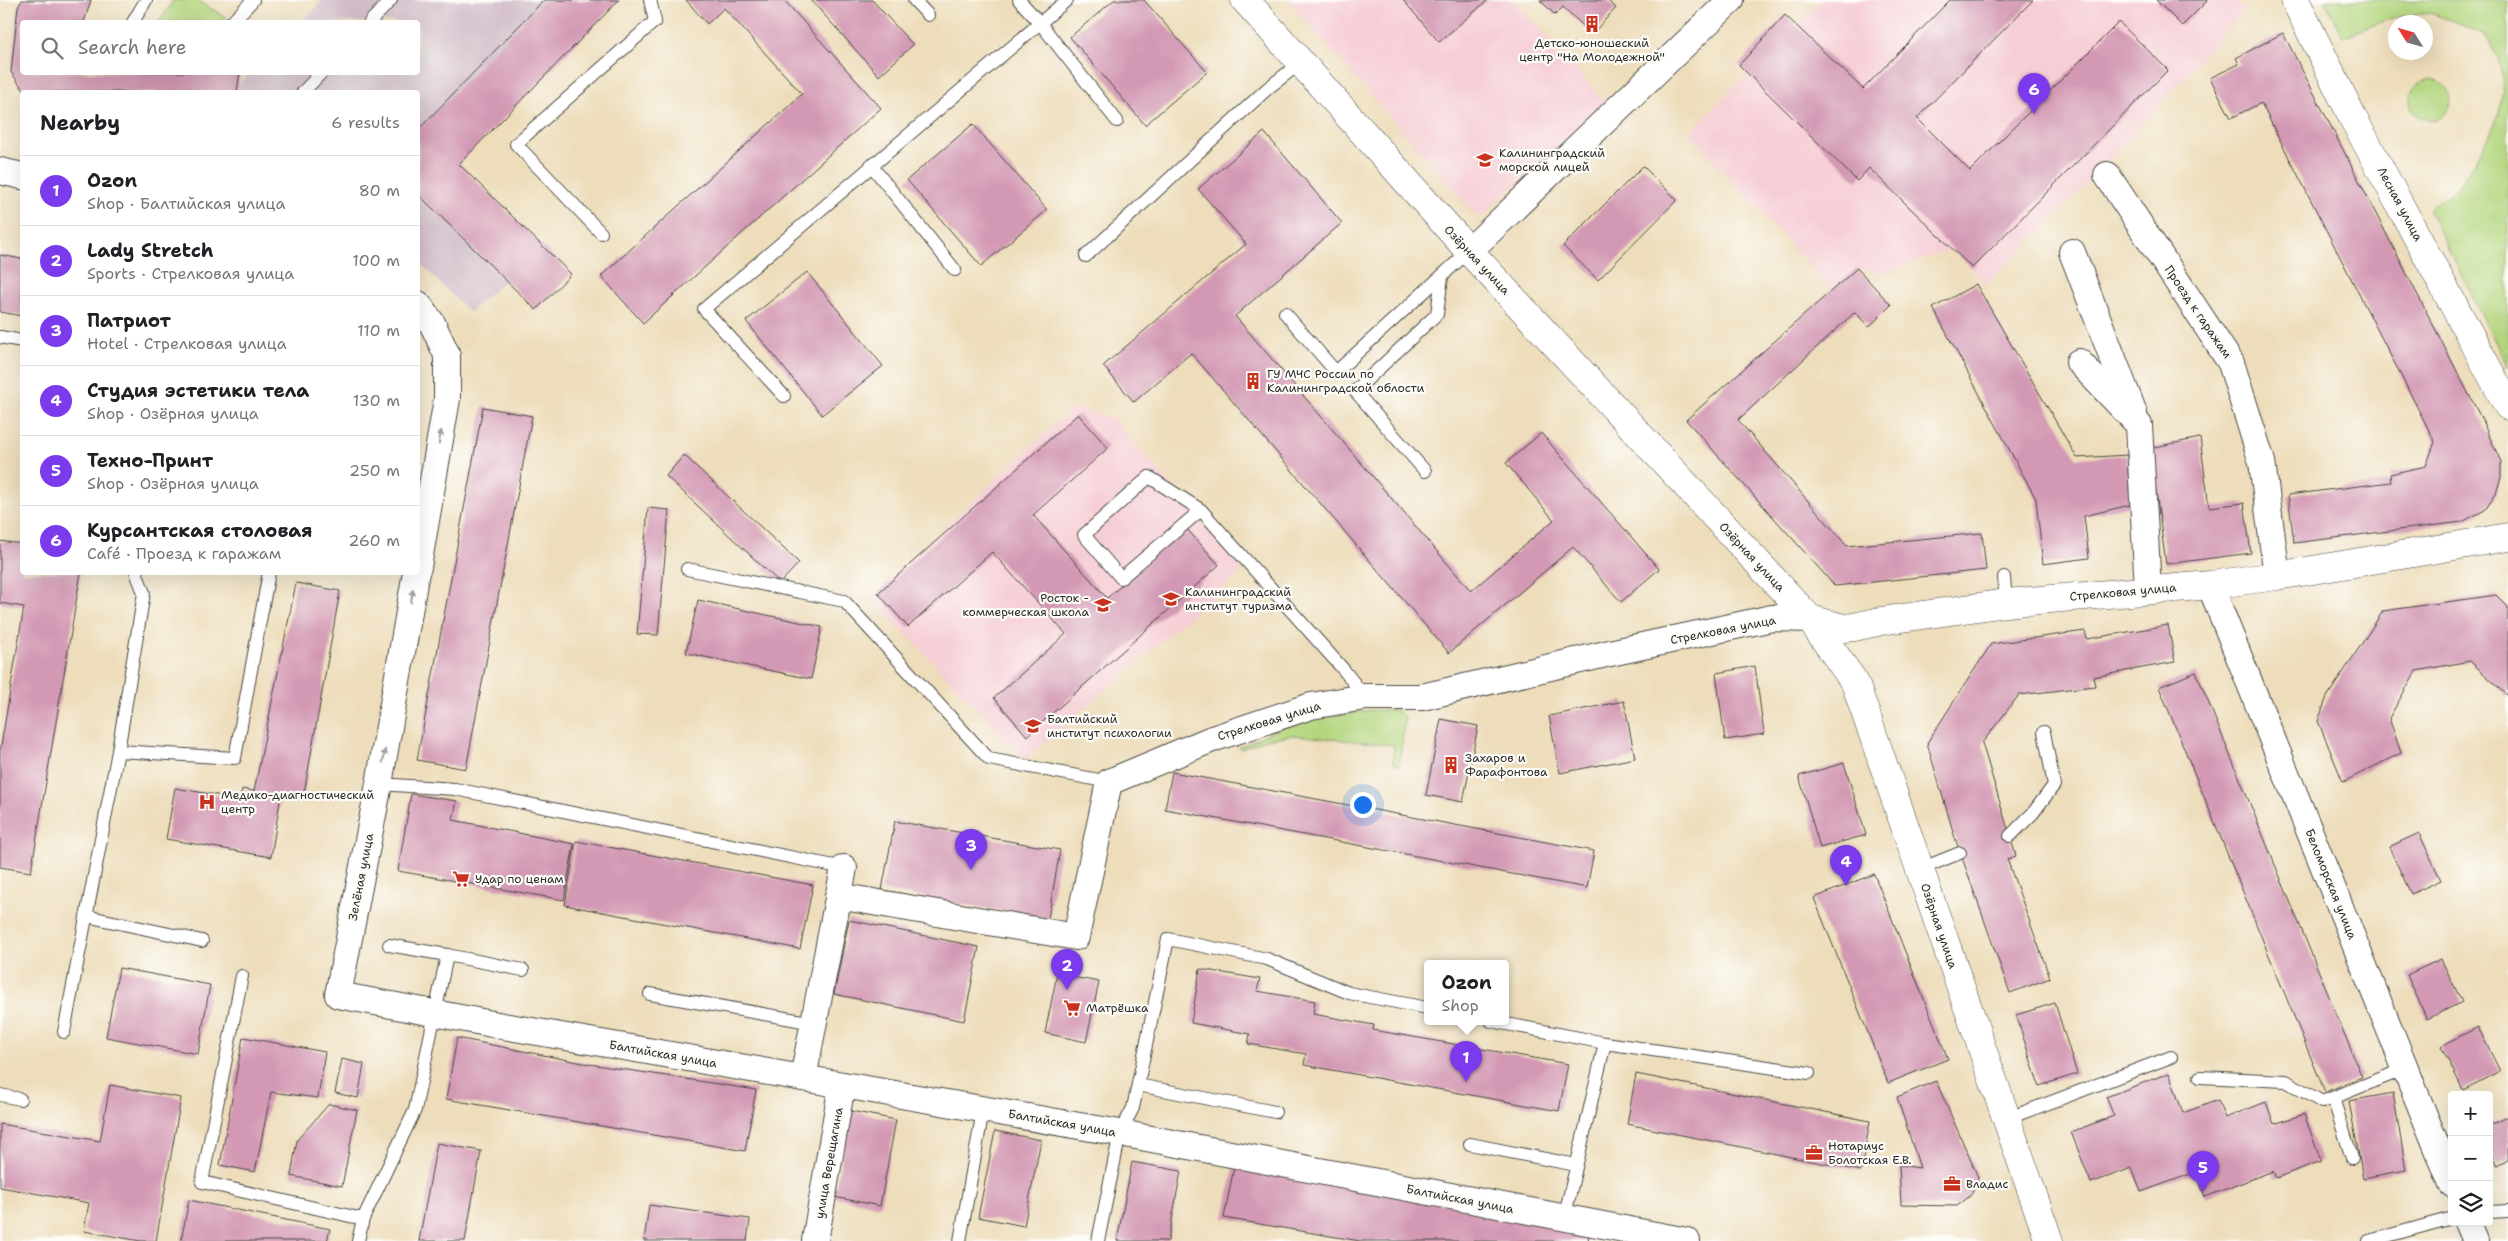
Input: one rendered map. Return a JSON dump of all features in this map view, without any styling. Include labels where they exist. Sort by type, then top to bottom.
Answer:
[{"type":"street","name":"Озёрная улица","points":[[1245,0],[1469,251],[1810,618],[1855,683],[2049,1241]]},
{"type":"street","points":[[1469,251],[1731,0]]},
{"type":"street","name":"Лесная улица","points":[[2295,0],[2354,118],[2508,406]]},
{"type":"street","points":[[0,171],[20,176]]},
{"type":"street","name":"Проезд к гаражам","points":[[2107,175],[2231,363],[2262,462],[2277,576]]},
{"type":"street","points":[[2072,252],[2139,426],[2148,590]]},
{"type":"street","points":[[420,307],[432,323],[447,355],[447,399],[420,555]]},
{"type":"street","points":[[2079,362],[2139,426]]},
{"type":"street","name":"Стрелковая улица","points":[[1109,782],[1212,739],[1311,706],[1365,697],[1422,697],[1772,618],[1810,618],[1843,628],[1854,627],[2005,590],[2148,590],[2210,585],[2277,576],[2508,537]]},
{"type":"street","name":"Зелёная улица","points":[[415,575],[379,784],[338,995],[436,1014]]},
{"type":"street","name":"Беломорская улица","points":[[2210,585],[2451,1181]]},
{"type":"street","points":[[838,896],[1076,936],[1109,782]]},
{"type":"street","points":[[803,1078],[844,868]]},
{"type":"street","name":"Балтийская улица","points":[[436,1014],[1120,1133],[1564,1219],[1634,1237],[1687,1241]]},
{"type":"street","name":"улица Верещагина","points":[[815,1241],[842,1085]]},
{"type":"street","points":[[2469,1226],[2475,1241]]},
{"type":"lane","points":[[134,20],[146,0]]},
{"type":"lane","points":[[234,20],[253,0]]},
{"type":"lane","points":[[372,20],[391,0]]},
{"type":"lane","points":[[601,233],[516,144],[655,21],[650,0]]},
{"type":"lane","points":[[914,0],[928,15]]},
{"type":"lane","points":[[1019,0],[1040,23],[1118,121]]},
{"type":"lane","points":[[784,396],[704,309],[1067,0]]},
{"type":"lane","points":[[1086,256],[1268,88],[1290,71],[1298,61]]},
{"type":"lane","points":[[305,90],[319,75]]},
{"type":"lane","points":[[871,165],[955,270]]},
{"type":"lane","points":[[1285,312],[1336,372],[1469,251]]},
{"type":"lane","points":[[1425,471],[1355,391],[1437,314],[1442,277]]},
{"type":"lane","points":[[0,337],[20,341]]},
{"type":"lane","points":[[1201,510],[1121,578],[1084,535],[1149,477],[1201,510],[1337,662],[1365,697]]},
{"type":"lane","points":[[687,569],[844,600],[989,759],[1109,782]]},
{"type":"lane","points":[[64,1032],[118,751],[144,593],[137,575]]},
{"type":"lane","points":[[118,751],[235,758],[268,575]]},
{"type":"lane","points":[[2010,836],[2033,813],[2054,784],[2044,732]]},
{"type":"lane","points":[[379,784],[455,789],[844,868]]},
{"type":"lane","points":[[1920,869],[1960,853]]},
{"type":"lane","points":[[86,916],[202,942]]},
{"type":"lane","points":[[1098,1241],[1120,1133],[1133,1108],[1168,939],[1267,959],[1349,993],[1424,1007]]},
{"type":"lane","points":[[390,945],[523,970]]},
{"type":"lane","points":[[358,1241],[363,1219],[415,1110],[447,955]]},
{"type":"lane","points":[[242,976],[202,1182],[363,1219]]},
{"type":"lane","points":[[650,994],[814,1023]]},
{"type":"lane","points":[[1509,1024],[1605,1043],[1809,1074]]},
{"type":"lane","points":[[1564,1219],[1605,1043]]},
{"type":"lane","points":[[2006,1119],[2171,1057]]},
{"type":"lane","points":[[2200,1077],[2286,1081],[2322,1102],[2405,1068]]},
{"type":"lane","points":[[1138,1085],[1275,1112]]},
{"type":"lane","points":[[0,1095],[20,1099]]},
{"type":"lane","points":[[2333,1098],[2352,1158]]},
{"type":"lane","points":[[960,1241],[983,1110]]},
{"type":"lane","points":[[1470,1144],[1576,1165]]},
{"type":"lane","points":[[2493,1212],[2508,1211]]},
{"type":"lane","points":[[2369,1241],[2448,1219]]},
{"type":"shaded area","points":[[323,0],[544,0],[420,128],[420,90],[232,90],[248,75],[420,75],[420,20],[303,20]]},
{"type":"shaded area","name":"Калининградский морской лицей","points":[[1287,0],[1403,0],[1439,42],[1486,0],[1514,0],[1606,103],[1479,218]]},
{"type":"shaded area","points":[[1821,0],[2235,0],[2244,10],[2108,162],[1987,285],[1953,249],[1882,273],[1857,268],[1832,291],[1689,133],[1747,73],[1739,65],[1785,15],[1796,25]]},
{"type":"shaded area","points":[[420,196],[505,280],[469,312],[420,263]]},
{"type":"shaded area","points":[[1073,407],[1113,418],[1243,570],[1025,760],[871,597]]},
{"type":"green space","points":[[174,0],[197,0],[230,20],[160,20]]},
{"type":"green space","points":[[2324,0],[2508,0],[2508,367],[2428,209],[2455,190],[2474,164],[2489,137],[2499,114],[2504,82],[2498,58],[2485,35],[2430,13],[2388,15],[2388,20],[2343,37]]},
{"type":"green space","points":[[2430,80],[2444,86],[2450,100],[2444,114],[2430,120],[2416,114],[2410,100],[2416,86]]},
{"type":"green space","points":[[1370,710],[1396,710],[1405,717],[1399,766],[1393,762],[1394,745],[1292,735],[1267,739],[1241,749],[1239,747],[1280,728],[1306,720]]},
{"type":"building","points":[[22,0],[91,0],[85,20],[20,20],[20,75],[240,75],[237,90],[24,90],[11,72],[18,7]]},
{"type":"building","points":[[544,0],[619,0],[459,164],[571,274],[536,310],[420,196],[420,128]]},
{"type":"building","points":[[686,0],[784,0],[881,108],[643,323],[601,276],[802,94],[724,8],[707,24]]},
{"type":"building","points":[[811,0],[872,0],[913,45],[879,76]]},
{"type":"building","points":[[1114,0],[1144,0],[1207,72],[1145,125],[1070,37]]},
{"type":"building","points":[[1403,0],[1488,0],[1439,42]]},
{"type":"building","name":"Детско-юношеский центр \"На Молодежной\"","points":[[1540,0],[1607,0],[1616,8],[1592,34],[1563,7],[1555,15]]},
{"type":"building","points":[[1950,0],[2033,0],[1917,118],[1970,171],[2119,22],[2168,70],[1972,268],[1869,168],[1857,181],[1739,65],[1785,15],[1863,89]]},
{"type":"building","points":[[2156,0],[2208,0],[2182,26]]},
{"type":"building","points":[[2283,33],[2481,418],[2501,462],[2501,477],[2496,494],[2485,510],[2462,522],[2294,543],[2288,495],[2391,482],[2390,474],[2426,466],[2435,442],[2261,103],[2231,118],[2210,78],[2239,64],[2236,58]]},
{"type":"building","points":[[973,124],[1047,210],[981,266],[907,180]]},
{"type":"building","points":[[1264,132],[1342,223],[1235,316],[1471,591],[1554,520],[1506,463],[1541,433],[1659,569],[1621,602],[1573,547],[1449,653],[1191,353],[1134,402],[1103,366],[1246,244],[1198,189]]},
{"type":"building","points":[[1643,166],[1677,200],[1598,280],[1563,246]]},
{"type":"building","points":[[0,255],[20,259],[20,316],[0,312]]},
{"type":"building","points":[[1857,268],[1891,305],[1869,327],[1855,312],[1738,420],[1847,546],[1982,533],[1986,570],[1835,586],[1686,420]]},
{"type":"building","points":[[807,272],[883,366],[822,415],[746,321]]},
{"type":"building","points":[[1976,284],[2077,458],[2127,455],[2130,505],[2084,516],[2089,558],[2043,564],[2036,499],[1933,308]]},
{"type":"building","points":[[483,407],[532,416],[466,769],[417,760]]},
{"type":"building","points":[[1078,414],[1108,448],[1033,515],[1107,598],[1186,528],[1219,565],[1027,736],[994,698],[1066,634],[992,552],[908,627],[878,593]]},
{"type":"building","points":[[2200,438],[2209,507],[2244,503],[2251,553],[2166,564],[2150,448]]},
{"type":"building","points":[[684,455],[799,563],[780,583],[666,476]]},
{"type":"building","points":[[648,508],[669,510],[658,635],[637,634]]},
{"type":"building","points":[[0,541],[20,544],[20,575],[80,575],[31,872],[0,867],[0,752],[24,607],[0,603]]},
{"type":"building","points":[[296,583],[340,591],[303,799],[281,795],[271,857],[166,839],[175,788],[240,799],[242,789],[254,791]]},
{"type":"building","points":[[2496,595],[2508,607],[2508,696],[2470,661],[2416,671],[2389,718],[2401,753],[2343,782],[2318,721],[2327,697],[2383,611]]},
{"type":"building","points":[[698,600],[822,627],[811,679],[686,653]]},
{"type":"building","points":[[2168,625],[2175,662],[2093,677],[2095,686],[2019,695],[1982,743],[2016,856],[2007,859],[2050,978],[2010,993],[1954,835],[1927,743],[1991,644],[2085,631],[2087,639]]},
{"type":"building","points":[[1755,666],[1764,734],[1725,740],[1716,673]]},
{"type":"building","points":[[2196,672],[2362,1077],[2325,1092],[2159,687]]},
{"type":"building","points":[[1624,701],[1635,758],[1560,773],[1549,716]]},
{"type":"building","name":"Захаров и Фарафонтова","points":[[1441,719],[1478,726],[1463,802],[1426,795]]},
{"type":"building","points":[[1844,763],[1866,835],[1820,848],[1799,776]]},
{"type":"building","points":[[1172,772],[1594,851],[1587,888],[1165,809]]},
{"type":"building","points":[[411,794],[457,801],[453,820],[574,844],[564,900],[398,871]]},
{"type":"building","points":[[895,821],[1060,850],[1048,919],[882,890]]},
{"type":"building","points":[[2419,833],[2441,880],[2411,894],[2389,847]]},
{"type":"building","points":[[576,841],[813,885],[800,949],[565,905]]},
{"type":"building","points":[[1874,874],[1948,1059],[1888,1083],[1814,898]]},
{"type":"building","points":[[849,920],[979,947],[964,1021],[834,994]]},
{"type":"building","points":[[2441,959],[2462,1002],[2427,1019],[2407,975]]},
{"type":"building","points":[[119,968],[210,985],[198,1054],[106,1037]]},
{"type":"building","points":[[1200,969],[1260,979],[1257,991],[1315,1001],[1313,1014],[1374,1025],[1373,1030],[1568,1064],[1559,1111],[1304,1065],[1306,1054],[1248,1044],[1250,1034],[1191,1023]]},
{"type":"building","name":"Матрёшка","points":[[1057,974],[1099,982],[1086,1042],[1045,1033]]},
{"type":"building","points":[[2055,1003],[2077,1074],[2039,1086],[2016,1015]]},
{"type":"building","points":[[2478,1027],[2500,1071],[2463,1090],[2441,1046]]},
{"type":"building","points":[[243,1037],[325,1052],[318,1098],[271,1092],[255,1172],[220,1165]]},
{"type":"building","points":[[457,1038],[583,1063],[756,1090],[745,1151],[446,1099]]},
{"type":"building","points":[[342,1059],[364,1064],[358,1098],[335,1093]]},
{"type":"building","points":[[2169,1073],[2183,1113],[2218,1100],[2225,1118],[2266,1102],[2274,1124],[2304,1114],[2321,1161],[2276,1178],[2273,1171],[2205,1197],[2196,1172],[2141,1192],[2132,1168],[2091,1183],[2071,1132],[2114,1116],[2106,1097]]},
{"type":"building","points":[[1636,1074],[1870,1121],[1861,1171],[1627,1124]]},
{"type":"building","points":[[1936,1081],[1978,1177],[1970,1196],[1957,1206],[1901,1205],[1899,1165],[1920,1168],[1897,1097]]},
{"type":"building","points":[[110,1085],[181,1098],[156,1241],[141,1241],[84,1231],[89,1203],[0,1187],[0,1124],[100,1141]]},
{"type":"building","points":[[2393,1093],[2406,1170],[2363,1178],[2349,1101]]},
{"type":"building","points":[[329,1104],[357,1110],[342,1186],[291,1176],[297,1140]]},
{"type":"building","points":[[851,1111],[896,1120],[880,1206],[834,1197]]},
{"type":"building","points":[[2508,1116],[2508,1159],[2497,1165],[2493,1158],[2493,1124]]},
{"type":"building","points":[[995,1131],[1041,1140],[1024,1226],[978,1217]]},
{"type":"building","points":[[437,1143],[481,1151],[465,1241],[419,1241]]},
{"type":"building","points":[[1132,1162],[1181,1171],[1168,1241],[1117,1241]]},
{"type":"building","points":[[1234,1167],[1590,1228],[1588,1241],[1360,1241],[1224,1218]]},
{"type":"building","points":[[189,1200],[330,1229],[327,1241],[181,1241]]},
{"type":"building","points":[[649,1205],[750,1219],[747,1241],[644,1241]]},
{"type":"place","name":"Детско-юношеский центр \"На Молодежной\"","points":[[1592,24]]},
{"type":"place","name":"Курсантская столовая","points":[[2034,114]]},
{"type":"place","name":"Калининградский морской лицей","points":[[1485,160]]},
{"type":"place","name":"ГУ МЧС России по Калининградской облости","points":[[1253,381]]},
{"type":"place","name":"Калининградский институт туризма","points":[[1171,599]]},
{"type":"place","name":"Росток - коммерческая школа","points":[[1103,605]]},
{"type":"place","name":"Балтийский институт психологии","points":[[1033,726]]},
{"type":"place","name":"Захаров и Фарафонтова","points":[[1451,765]]},
{"type":"place","name":"Медико-диагностический центр","points":[[207,802]]},
{"type":"place","name":"Патриот","points":[[971,870]]},
{"type":"place","name":"Удар по ценам","points":[[461,879]]},
{"type":"place","name":"Студия эстетики тела","points":[[1846,886]]},
{"type":"place","name":"Lady Stretch","points":[[1067,990]]},
{"type":"place","name":"Матрёшка","points":[[1072,1008]]},
{"type":"place","name":"Ozon","points":[[1466,1082]]},
{"type":"place","name":"Нотариус Болотская Е.В.","points":[[1814,1153]]},
{"type":"place","name":"Владис","points":[[1952,1184]]},
{"type":"place","name":"Техно-Принт","points":[[2203,1192]]}]
